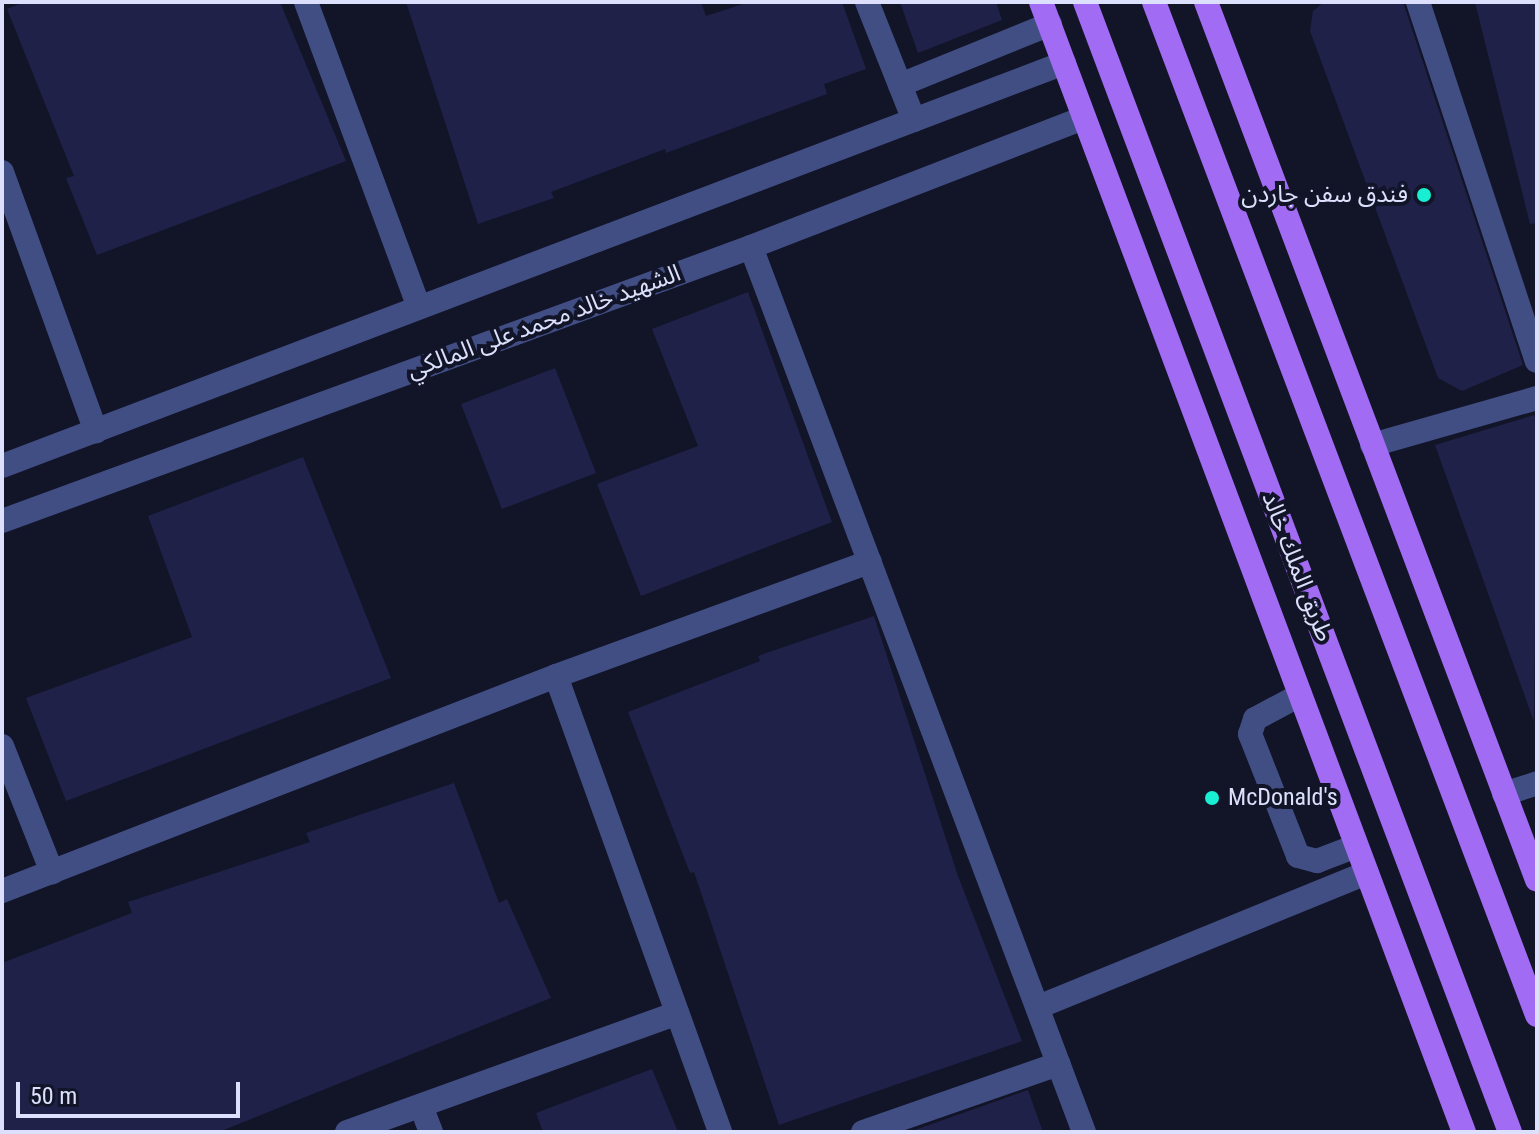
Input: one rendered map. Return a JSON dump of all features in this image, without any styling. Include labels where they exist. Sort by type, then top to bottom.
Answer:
[{"type":"main road","name":"طريق الملك خالد","points":[[1085,2],[1510,1132]]},
{"type":"main road","points":[[1154,2],[1537,1015]]},
{"type":"main road","points":[[1206,2],[1537,880]]},
{"type":"main road","points":[[1046,13],[1464,1132]]},
{"type":"street","points":[[306,2],[419,307]]},
{"type":"street","points":[[867,2],[914,120]]},
{"type":"street","points":[[1418,2],[1537,361]]},
{"type":"street","points":[[900,85],[1046,13]]},
{"type":"street","points":[[2,466],[1064,63]]},
{"type":"street","name":"الشهيد خالد محمد على المالكي","points":[[2,521],[751,247],[1084,118]]},
{"type":"street","points":[[2,172],[96,431]]},
{"type":"street","points":[[751,247],[1084,1132]]},
{"type":"street","points":[[1372,445],[1537,398]]},
{"type":"street","points":[[2,891],[556,676],[870,562]]},
{"type":"street","points":[[556,676],[720,1132]]},
{"type":"street","points":[[1300,695],[1255,719],[1250,734],[1298,856],[1317,861],[1356,846]]},
{"type":"street","points":[[2,746],[52,872]]},
{"type":"street","points":[[1504,794],[1537,783]]},
{"type":"street","points":[[1038,1007],[1367,873]]},
{"type":"street","points":[[347,1132],[677,1013]]},
{"type":"street","points":[[863,1132],[1058,1064]]},
{"type":"street","points":[[421,1106],[431,1132]]},
{"type":"building","points":[[24,2],[280,2],[346,161],[97,255],[66,178],[74,176],[7,9]]},
{"type":"building","points":[[406,2],[701,2],[706,16],[749,2],[842,2],[866,69],[824,84],[827,94],[666,153],[665,149],[551,192],[554,198],[478,224]]},
{"type":"building","points":[[900,2],[996,2],[1002,20],[918,53]]},
{"type":"building","name":"فندق سفن جاردن","points":[[1324,2],[1403,2],[1523,365],[1462,391],[1438,378],[1310,31],[1313,11]]},
{"type":"building","points":[[1475,2],[1537,2],[1537,223],[1530,224]]},
{"type":"building","points":[[748,292],[832,522],[641,596],[597,484],[698,446],[652,329]]},
{"type":"building","points":[[555,368],[596,473],[502,509],[461,404]]},
{"type":"building","points":[[1534,415],[1537,424],[1534,722],[1435,445]]},
{"type":"building","points":[[303,457],[391,678],[66,801],[26,698],[192,637],[148,516]]},
{"type":"building","points":[[874,616],[958,876],[1022,1041],[779,1125],[694,872],[690,873],[628,712],[760,661],[758,656]]},
{"type":"building","points":[[454,783],[499,903],[507,899],[551,998],[219,1132],[2,1132],[2,963],[132,913],[128,902],[310,842],[306,833]]},
{"type":"building","points":[[652,1069],[678,1132],[543,1132],[536,1113]]},
{"type":"building","points":[[1028,1090],[1043,1132],[909,1132]]},
{"type":"place","name":"فندق سفن جاردن","points":[[1424,195]]},
{"type":"place","name":"McDonald's","points":[[1212,798]]}]
